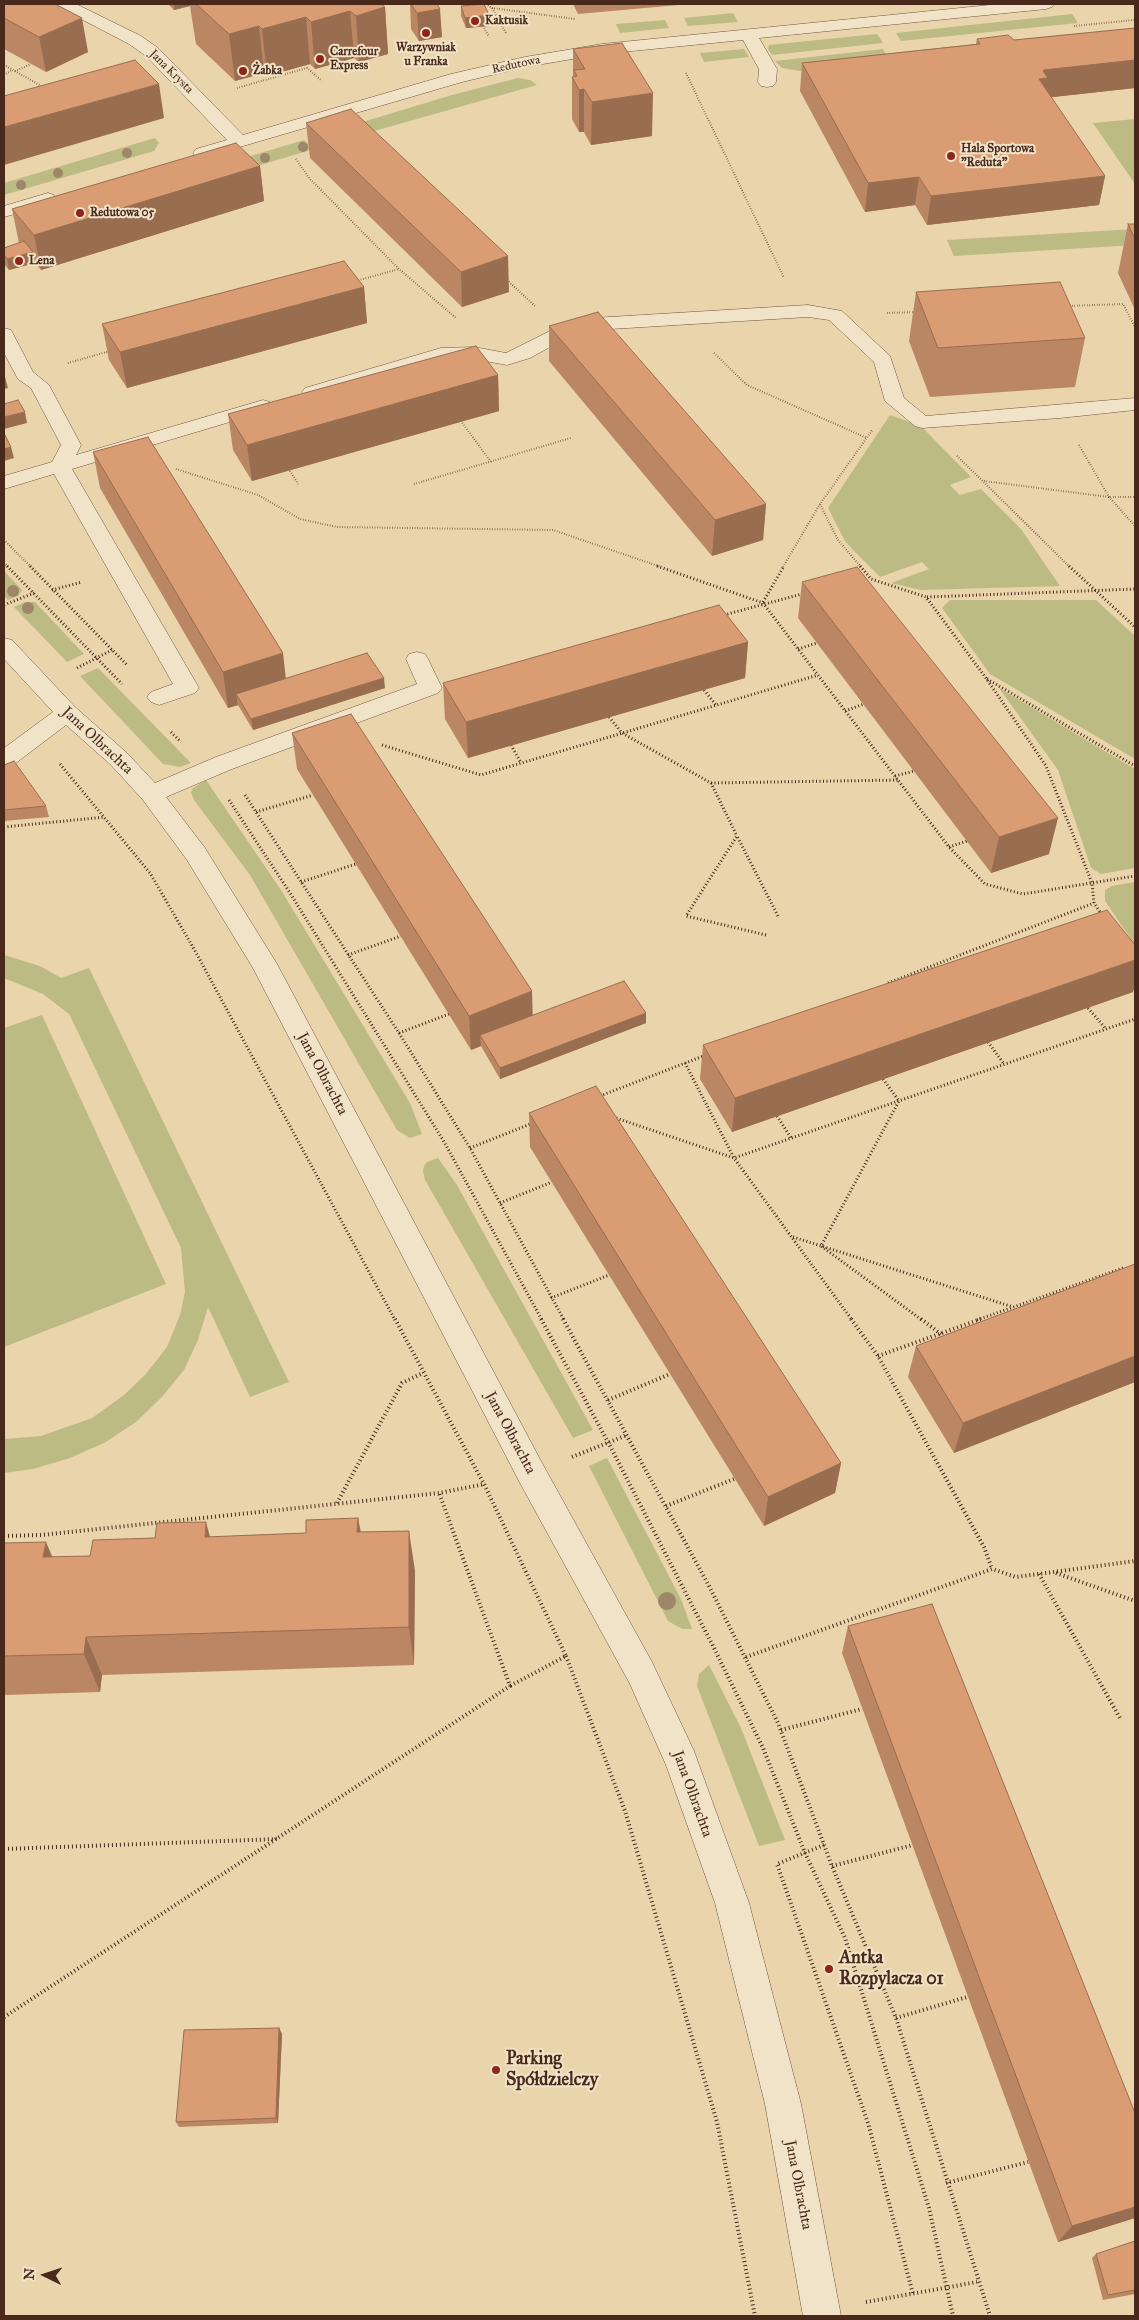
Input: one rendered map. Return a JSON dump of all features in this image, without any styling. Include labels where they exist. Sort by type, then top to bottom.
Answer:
[{"type":"street","name":"Jana Krysta","points":[[64,4],[135,40],[152,52],[239,142]]},
{"type":"street","name":"Redutowa","points":[[183,159],[457,78],[525,62],[602,49],[748,33],[839,17],[1046,4]]},
{"type":"street","points":[[748,33],[768,69],[767,82]]},
{"type":"street","points":[[4,212],[63,194]]},
{"type":"street","points":[[4,483],[441,354],[474,353],[507,359],[522,354],[563,332],[592,324],[808,311],[835,315],[883,360],[895,401],[922,422],[1060,412],[1135,404]]},
{"type":"street","points":[[4,334],[25,375],[39,385],[71,445],[60,466]]},
{"type":"street","points":[[60,466],[187,688],[159,697]]},
{"type":"street","name":"Jana Olbrachta","points":[[4,645],[67,713],[119,759],[151,794],[196,854],[264,964],[531,1473],[641,1673],[682,1762],[732,1903],[783,2104],[822,2313]]},
{"type":"street","points":[[151,794],[217,766],[430,688],[417,659]]},
{"type":"street","points":[[4,760],[67,713]]},
{"type":"path","points":[[460,4],[480,4]]},
{"type":"path","points":[[486,4],[492,8],[509,38]]},
{"type":"path","points":[[492,8],[572,17],[577,20]]},
{"type":"path","points":[[1067,27],[1135,20]]},
{"type":"path","points":[[4,75],[31,64]]},
{"type":"path","points":[[4,65],[47,89]]},
{"type":"path","points":[[684,67],[783,277],[835,315],[925,312]]},
{"type":"path","points":[[235,89],[307,68],[328,87]]},
{"type":"path","points":[[302,156],[295,158],[308,178],[399,269],[426,294],[507,359]]},
{"type":"path","points":[[351,283],[399,269]]},
{"type":"path","points":[[506,279],[563,332]]},
{"type":"path","points":[[1064,306],[1123,304],[1135,327]]},
{"type":"path","points":[[679,318],[747,385],[867,438]]},
{"type":"path","points":[[25,375],[111,351]]},
{"type":"path","points":[[763,603],[820,504],[895,401]]},
{"type":"path","points":[[1060,412],[1109,497],[1135,526]]},
{"type":"path","points":[[461,422],[491,462]]},
{"type":"path","points":[[922,422],[1095,592],[1135,627]]},
{"type":"path","points":[[414,484],[571,438]]},
{"type":"path","points":[[173,469],[258,495],[300,519],[337,527],[553,530],[763,603],[949,847],[985,884],[1023,894],[1135,876]]},
{"type":"path","points":[[290,471],[298,484]]},
{"type":"path","points":[[984,481],[1109,497],[1135,497]]},
{"type":"path","points":[[820,504],[838,540],[871,579]]},
{"type":"path","points":[[4,540],[159,697]]},
{"type":"path","points":[[4,563],[125,686]]},
{"type":"path","points":[[862,581],[871,579],[926,597],[1135,589]]},
{"type":"path","points":[[4,605],[34,593]]},
{"type":"path","points":[[716,618],[763,603],[808,593]]},
{"type":"path","points":[[926,597],[986,678],[1046,766],[1092,883],[1094,903],[1104,918]]},
{"type":"path","points":[[798,649],[817,642]]},
{"type":"path","points":[[72,670],[112,650]]},
{"type":"path","points":[[376,743],[481,774],[818,675]]},
{"type":"path","points":[[986,678],[1135,766]]},
{"type":"path","points":[[704,690],[716,705]]},
{"type":"path","points":[[845,711],[864,704]]},
{"type":"path","points":[[609,717],[622,733],[712,783],[899,780]]},
{"type":"path","points":[[167,728],[217,766],[256,812],[399,1033],[470,1148],[500,1202],[666,1506],[746,1658],[781,1730],[832,1866],[896,2018],[977,2282],[990,2316]]},
{"type":"path","points":[[37,737],[106,817],[150,873],[194,948],[484,1484],[566,1656],[625,1811],[717,2122],[755,2316]]},
{"type":"path","points":[[511,745],[521,763]]},
{"type":"path","points":[[217,766],[290,893],[443,1140],[608,1442],[763,1748],[805,1853],[845,1938],[929,2208],[953,2316]]},
{"type":"path","points":[[895,776],[914,771]]},
{"type":"path","points":[[712,783],[779,918]]},
{"type":"path","points":[[256,812],[313,795]]},
{"type":"path","points":[[4,827],[106,817]]},
{"type":"path","points":[[737,836],[686,916],[766,935]]},
{"type":"path","points":[[949,847],[967,841]]},
{"type":"path","points":[[301,882],[356,864]]},
{"type":"path","points":[[880,986],[1094,903]]},
{"type":"path","points":[[348,955],[401,936]]},
{"type":"path","points":[[1088,1008],[1106,1029]]},
{"type":"path","points":[[399,1033],[449,1014]]},
{"type":"path","points":[[606,1114],[734,1158],[1135,1019]]},
{"type":"path","points":[[988,1042],[1004,1064]]},
{"type":"path","points":[[596,1098],[712,1052]]},
{"type":"path","points":[[685,1063],[734,1158],[878,1356],[984,1547],[992,1570]]},
{"type":"path","points":[[883,1079],[899,1101]]},
{"type":"path","points":[[821,1246],[899,1101]]},
{"type":"path","points":[[777,1116],[791,1138]]},
{"type":"path","points":[[470,1148],[542,1119]]},
{"type":"path","points":[[500,1202],[552,1182]]},
{"type":"path","points":[[792,1237],[1014,1308]]},
{"type":"path","points":[[821,1246],[941,1334],[950,1346]]},
{"type":"path","points":[[878,1356],[1125,1268]]},
{"type":"path","points":[[552,1298],[609,1275]]},
{"type":"path","points":[[1039,1299],[1044,1306]]},
{"type":"path","points":[[336,1503],[402,1383],[423,1373]]},
{"type":"path","points":[[608,1400],[670,1374]]},
{"type":"path","points":[[4,1536],[41,1535],[439,1492],[531,1473],[627,1435]]},
{"type":"path","points":[[666,1506],[734,1479]]},
{"type":"path","points":[[439,1492],[510,1686]]},
{"type":"path","points":[[746,1658],[992,1570],[1016,1577],[1135,1561]]},
{"type":"path","points":[[1053,1572],[1135,1601]]},
{"type":"path","points":[[1039,1574],[1121,1720]]},
{"type":"path","points":[[4,2017],[510,1686],[566,1656]]},
{"type":"path","points":[[781,1730],[862,1709]]},
{"type":"path","points":[[4,1849],[280,1838]]},
{"type":"path","points":[[824,1844],[778,1864],[868,2123],[913,2294]]},
{"type":"path","points":[[832,1866],[912,1845]]},
{"type":"path","points":[[896,2018],[967,1997]]},
{"type":"path","points":[[946,2183],[1028,2162]]},
{"type":"path","points":[[822,2313],[977,2282]]},
{"type":"shaded area","points":[[733,13],[738,22],[688,26],[684,18]]},
{"type":"shaded area","points":[[1072,14],[1078,23],[901,41],[896,33]]},
{"type":"shaded area","points":[[665,20],[669,28],[620,33],[616,24]]},
{"type":"shaded area","points":[[877,34],[883,43],[772,55],[768,49],[769,45]]},
{"type":"shaded area","points":[[744,49],[749,57],[704,62],[700,53]]},
{"type":"shaded area","points":[[883,49],[889,60],[888,63],[800,71],[782,68],[775,61]]},
{"type":"shaded area","points":[[518,78],[530,80],[537,85],[332,143],[323,134],[452,95]]},
{"type":"shaded area","points":[[1135,119],[1135,184],[1093,123]]},
{"type":"shaded area","points":[[155,138],[159,143],[154,151],[4,195],[4,183]]},
{"type":"shaded area","points":[[304,140],[314,149],[130,204],[119,195]]},
{"type":"shaded area","points":[[1135,229],[1135,245],[954,256],[947,240]]},
{"type":"shaded area","points":[[890,415],[921,426],[971,477],[950,485],[960,495],[981,489],[1021,529],[1060,586],[921,590],[891,583],[929,569],[922,562],[880,577],[854,551],[845,541],[828,508]]},
{"type":"shaded area","points":[[4,571],[22,590],[18,596],[8,600],[4,596]]},
{"type":"shaded area","points":[[950,600],[1096,600],[1135,636],[1135,759],[990,674],[942,608]]},
{"type":"shaded area","points":[[25,602],[35,602],[84,654],[67,662],[14,607]]},
{"type":"shaded area","points":[[98,668],[191,763],[180,767],[163,764],[80,676]]},
{"type":"shaded area","points":[[999,688],[1135,769],[1135,868],[1101,874],[1091,868],[1058,770]]},
{"type":"shaded area","points":[[206,780],[281,890],[410,1103],[422,1134],[410,1138],[397,1130],[250,875],[194,800],[191,792],[193,788]]},
{"type":"shaded area","points":[[1135,882],[1135,945],[1105,901],[1105,890],[1112,886]]},
{"type":"shaded area","points":[[4,955],[40,966],[61,978],[89,968],[289,1382],[250,1397],[208,1307],[198,1340],[184,1370],[162,1397],[136,1422],[104,1443],[70,1458],[33,1469],[4,1473],[4,1439],[41,1436],[92,1418],[124,1395],[146,1374],[167,1347],[180,1315],[185,1292],[181,1248],[69,1014],[43,994],[4,978]]},
{"type":"shaded area","points":[[42,1015],[166,1284],[4,1347],[4,1028]]},
{"type":"shaded area","points":[[438,1158],[457,1185],[593,1430],[573,1438],[425,1180],[424,1166],[427,1162]]},
{"type":"shaded area","points":[[607,1458],[681,1599],[692,1629],[682,1629],[668,1621],[589,1466]]},
{"type":"shaded area","points":[[709,1665],[741,1728],[785,1840],[759,1846],[697,1686],[699,1674]]},
{"type":"building","points":[[4,4],[55,4],[82,18],[39,37],[4,18]]},
{"type":"building","points":[[196,4],[381,4],[385,7],[356,16],[350,11],[311,22],[306,17],[262,29],[259,26],[229,34]]},
{"type":"building","points":[[411,4],[437,4],[440,9],[417,13]]},
{"type":"building","points":[[484,4],[489,15],[465,18],[461,6]]},
{"type":"building","name":"Hala Sportowa \"Reduta\"","points":[[1135,28],[1135,60],[1044,70],[1048,78],[1039,79],[1105,176],[931,196],[919,177],[868,183],[802,63],[980,44],[977,39],[1008,35],[1014,40]]},
{"type":"building","points":[[622,43],[653,93],[592,102],[584,89],[579,90],[572,77],[577,76],[574,70],[585,69],[573,49]]},
{"type":"building","points":[[135,60],[159,84],[4,127],[4,96]]},
{"type":"building","points":[[351,109],[508,256],[461,272],[306,123]]},
{"type":"building","points":[[236,143],[260,166],[34,235],[12,209]]},
{"type":"building","points":[[1128,224],[1135,224],[1135,239]]},
{"type":"building","points":[[24,241],[33,252],[7,259],[4,255],[4,248]]},
{"type":"building","points":[[344,261],[364,287],[120,352],[102,324]]},
{"type":"building","points":[[1060,282],[1085,338],[938,348],[916,292]]},
{"type":"building","points":[[598,312],[766,504],[715,520],[549,326]]},
{"type":"building","points":[[476,346],[498,375],[247,445],[228,414]]},
{"type":"building","points":[[18,400],[25,412],[4,417],[4,404]]},
{"type":"building","points":[[4,433],[11,447],[4,449]]},
{"type":"building","points":[[148,437],[283,653],[223,672],[93,452]]},
{"type":"building","points":[[857,567],[1058,818],[999,837],[802,582]]},
{"type":"building","points":[[719,605],[748,642],[466,722],[443,683]]},
{"type":"building","points":[[367,653],[384,678],[251,719],[236,694]]},
{"type":"building","points":[[351,714],[532,991],[469,1016],[292,733]]},
{"type":"building","points":[[14,761],[46,806],[4,810],[4,765]]},
{"type":"building","points":[[1107,910],[1135,945],[1135,960],[735,1098],[703,1045]]},
{"type":"building","points":[[624,981],[646,1013],[500,1068],[480,1035]]},
{"type":"building","points":[[596,1086],[841,1463],[768,1497],[529,1113]]},
{"type":"building","points":[[1135,1264],[1135,1356],[963,1423],[916,1346]]},
{"type":"building","points":[[358,1518],[357,1532],[409,1531],[409,1627],[86,1637],[84,1654],[4,1656],[4,1543],[46,1542],[43,1557],[90,1556],[93,1540],[155,1538],[157,1523],[206,1522],[205,1537],[306,1533],[306,1520]]},
{"type":"building","points":[[932,1604],[1135,2113],[1135,2207],[1072,2226],[848,1626]]},
{"type":"building","points":[[279,2028],[276,2118],[176,2122],[184,2030]]},
{"type":"building","points":[[1135,2241],[1135,2290],[1108,2295],[1096,2254]]},
{"type":"place","name":"Kaktusik","points":[[475,21]]},
{"type":"place","name":"Warzywniak u Franka","points":[[426,33]]},
{"type":"place","name":"Carrefour Express","points":[[320,59]]},
{"type":"place","name":"Żabka","points":[[243,71]]},
{"type":"place","name":"Hala Sportowa \"Reduta\"","points":[[951,156]]},
{"type":"place","name":"Redutowa 05","points":[[80,213]]},
{"type":"place","name":"Lena","points":[[19,261]]},
{"type":"place","name":"Antka Rozpylacza 01","points":[[829,1969]]},
{"type":"place","name":"Parking Spółdzielczy","points":[[496,2070]]}]
